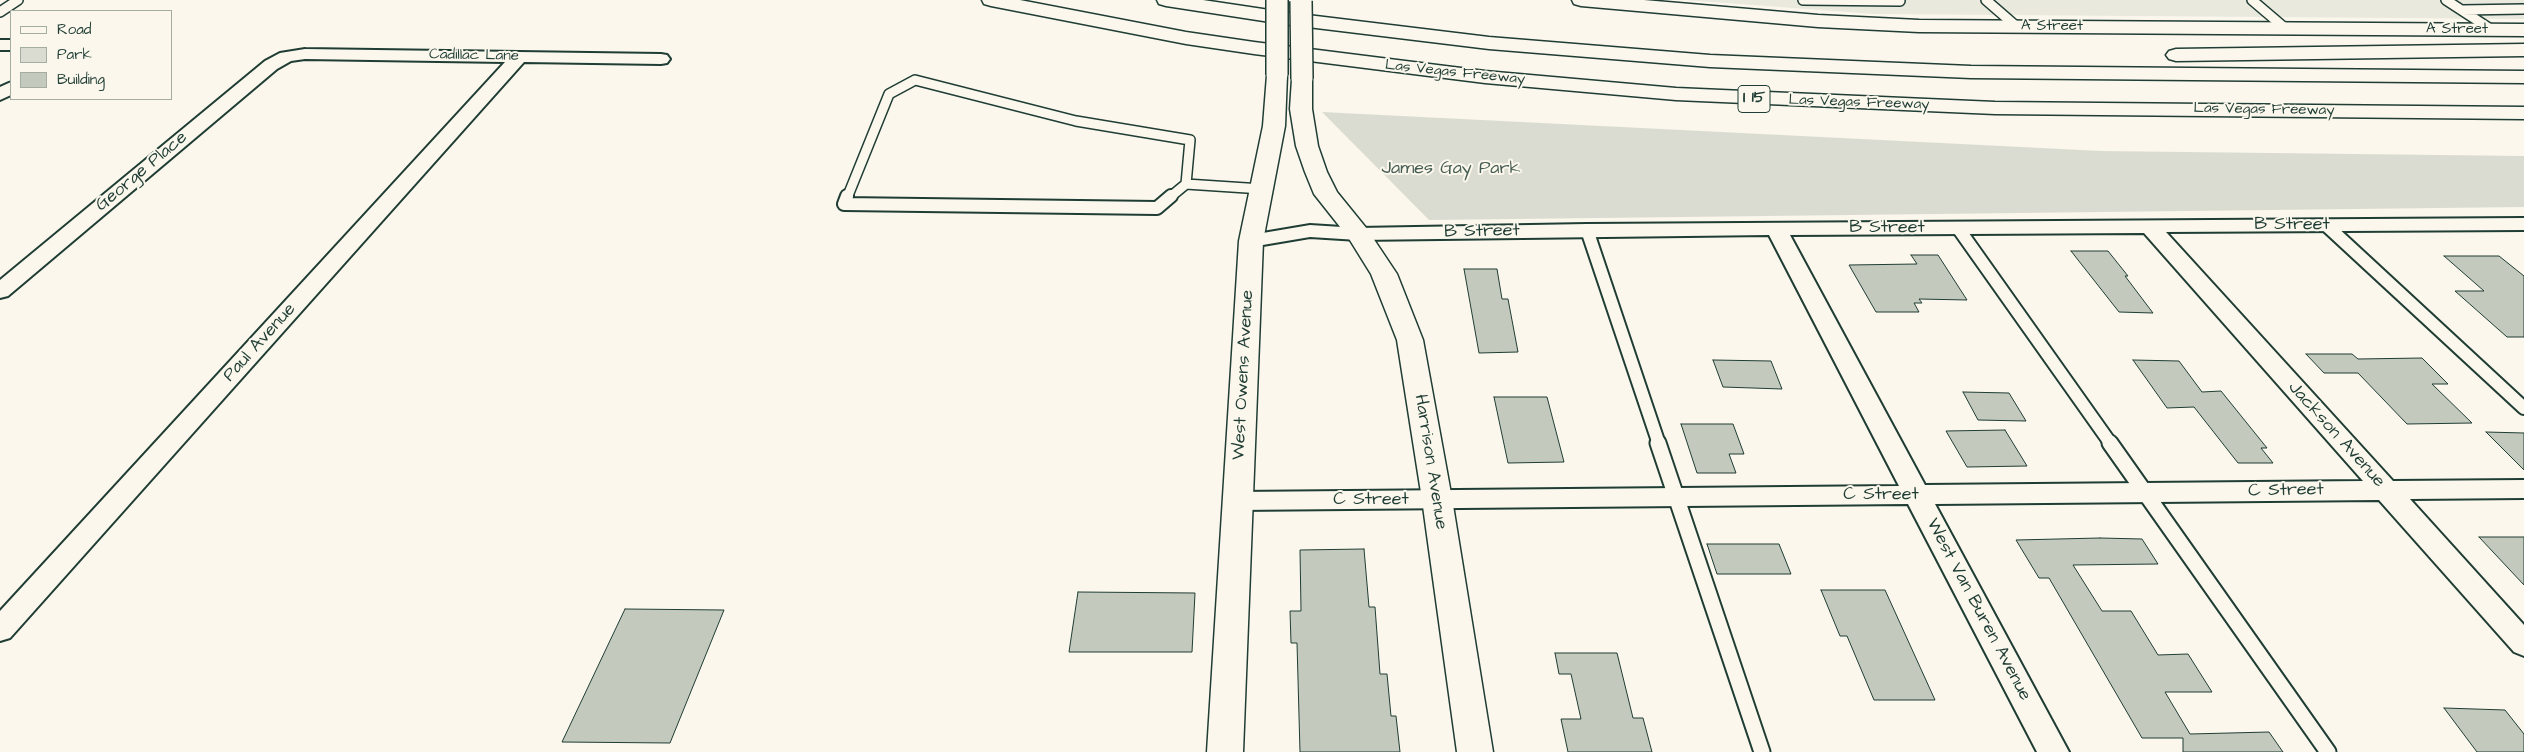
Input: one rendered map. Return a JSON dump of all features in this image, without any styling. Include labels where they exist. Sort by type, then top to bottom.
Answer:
[{"type":"main road","name":"Las Vegas Freeway","points":[[990,0],[1158,33],[1254,48],[1485,77],[1646,91],[1848,104],[1995,108],[2524,113]]},
{"type":"main road","name":"Las Vegas Freeway","points":[[1166,0],[1319,23],[1555,50],[1805,66],[1970,72],[2524,77]]},
{"type":"main road","name":"West Owens Avenue","points":[[1225,752],[1251,241],[1274,126],[1277,75],[1277,0]]},
{"type":"main road","name":"A Street","points":[[1581,0],[1666,4],[1874,24],[2017,27],[2524,30]]},
{"type":"main road","name":"Harrison Avenue","points":[[1300,1],[1301,109],[1307,146],[1326,194],[1358,234],[1384,274],[1410,340],[1437,499],[1475,752]]},
{"type":"main road","points":[[1319,23],[1674,48],[1894,56],[2524,50]]},
{"type":"street","name":"Cadillac Lane","points":[[286,57],[305,54],[661,59]]},
{"type":"street","name":"George Place","points":[[0,291],[271,65],[286,57]]},
{"type":"street","name":"Paul Avenue","points":[[0,630],[12,603],[519,57]]},
{"type":"street","name":"B Street","points":[[1251,241],[1310,231],[1358,234],[1587,230],[2522,225]]},
{"type":"street","name":"Jackson Avenue","points":[[2149,226],[2524,644]]},
{"type":"street","name":"West Van Buren Avenue","points":[[1776,229],[2052,752]]},
{"type":"street","name":"C Street","points":[[1237,501],[2524,489]]},
{"type":"lane","points":[[0,12],[18,0]]},
{"type":"lane","points":[[1803,0],[1900,2],[1898,0]]},
{"type":"lane","points":[[1986,0],[2017,27]]},
{"type":"lane","points":[[2252,0],[2286,29]]},
{"type":"lane","points":[[2446,0],[2492,30]]},
{"type":"lane","points":[[2462,10],[2524,9]]},
{"type":"lane","points":[[1186,184],[1190,140],[1076,121],[915,80],[889,94],[844,204],[1157,208],[1186,184],[1262,189]]},
{"type":"lane","points":[[2326,225],[2524,408]]},
{"type":"lane","points":[[1958,228],[2328,752]]},
{"type":"lane","points":[[1587,230],[1762,752]]},
{"type":"shaded area","points":[[1685,0],[2524,0],[2524,19],[1874,14]]},
{"type":"green space","name":"James Gay Park","points":[[1322,112],[2101,151],[2524,156],[2524,207],[1429,220]]},
{"type":"building","points":[[2071,251],[2108,251],[2128,276],[2125,276],[2153,313],[2119,312]]},
{"type":"building","points":[[1911,255],[1938,255],[1967,300],[1919,299],[1922,303],[1914,303],[1919,312],[1876,312],[1849,265],[1917,264]]},
{"type":"building","points":[[2444,256],[2499,256],[2524,276],[2524,337],[2507,337],[2455,291],[2484,291]]},
{"type":"building","points":[[1464,269],[1497,269],[1502,299],[1508,299],[1518,352],[1479,353]]},
{"type":"building","points":[[2306,354],[2352,354],[2358,359],[2422,358],[2448,384],[2432,384],[2472,423],[2407,424],[2358,373],[2324,373]]},
{"type":"building","points":[[1713,360],[1771,361],[1782,389],[1723,387]]},
{"type":"building","points":[[2133,360],[2179,361],[2202,392],[2221,391],[2267,448],[2261,448],[2273,463],[2238,463],[2194,407],[2167,408]]},
{"type":"building","points":[[1963,392],[2009,393],[2026,421],[1978,420]]},
{"type":"building","points":[[1494,397],[1547,397],[1564,462],[1508,463]]},
{"type":"building","points":[[1681,424],[1733,424],[1744,454],[1729,454],[1736,473],[1697,473]]},
{"type":"building","points":[[2005,430],[2027,466],[1967,467],[1946,431]]},
{"type":"building","points":[[2486,432],[2524,433],[2524,470]]},
{"type":"building","points":[[2479,537],[2524,537],[2524,585]]},
{"type":"building","points":[[2142,539],[2158,564],[2073,565],[2102,611],[2131,611],[2158,655],[2188,654],[2212,692],[2165,692],[2190,734],[2269,732],[2283,752],[2183,752],[2183,738],[2142,738],[2049,578],[2039,578],[2016,540]]},
{"type":"building","points":[[1707,544],[1779,544],[1791,574],[1717,574]]},
{"type":"building","points":[[1364,549],[1369,607],[1375,607],[1380,674],[1387,674],[1391,716],[1396,716],[1400,752],[1300,752],[1297,643],[1291,643],[1290,611],[1301,611],[1300,550]]},
{"type":"building","points":[[1821,590],[1885,590],[1935,700],[1874,700],[1847,636],[1840,636]]},
{"type":"building","points":[[1078,592],[1195,593],[1192,652],[1069,652]]},
{"type":"building","points":[[625,609],[724,610],[670,743],[562,742]]},
{"type":"building","points":[[1555,653],[1617,653],[1633,718],[1643,718],[1652,752],[1568,752],[1561,719],[1581,719],[1571,674],[1559,674]]},
{"type":"building","points":[[2444,708],[2505,710],[2524,734],[2524,752],[2477,752]]}]
